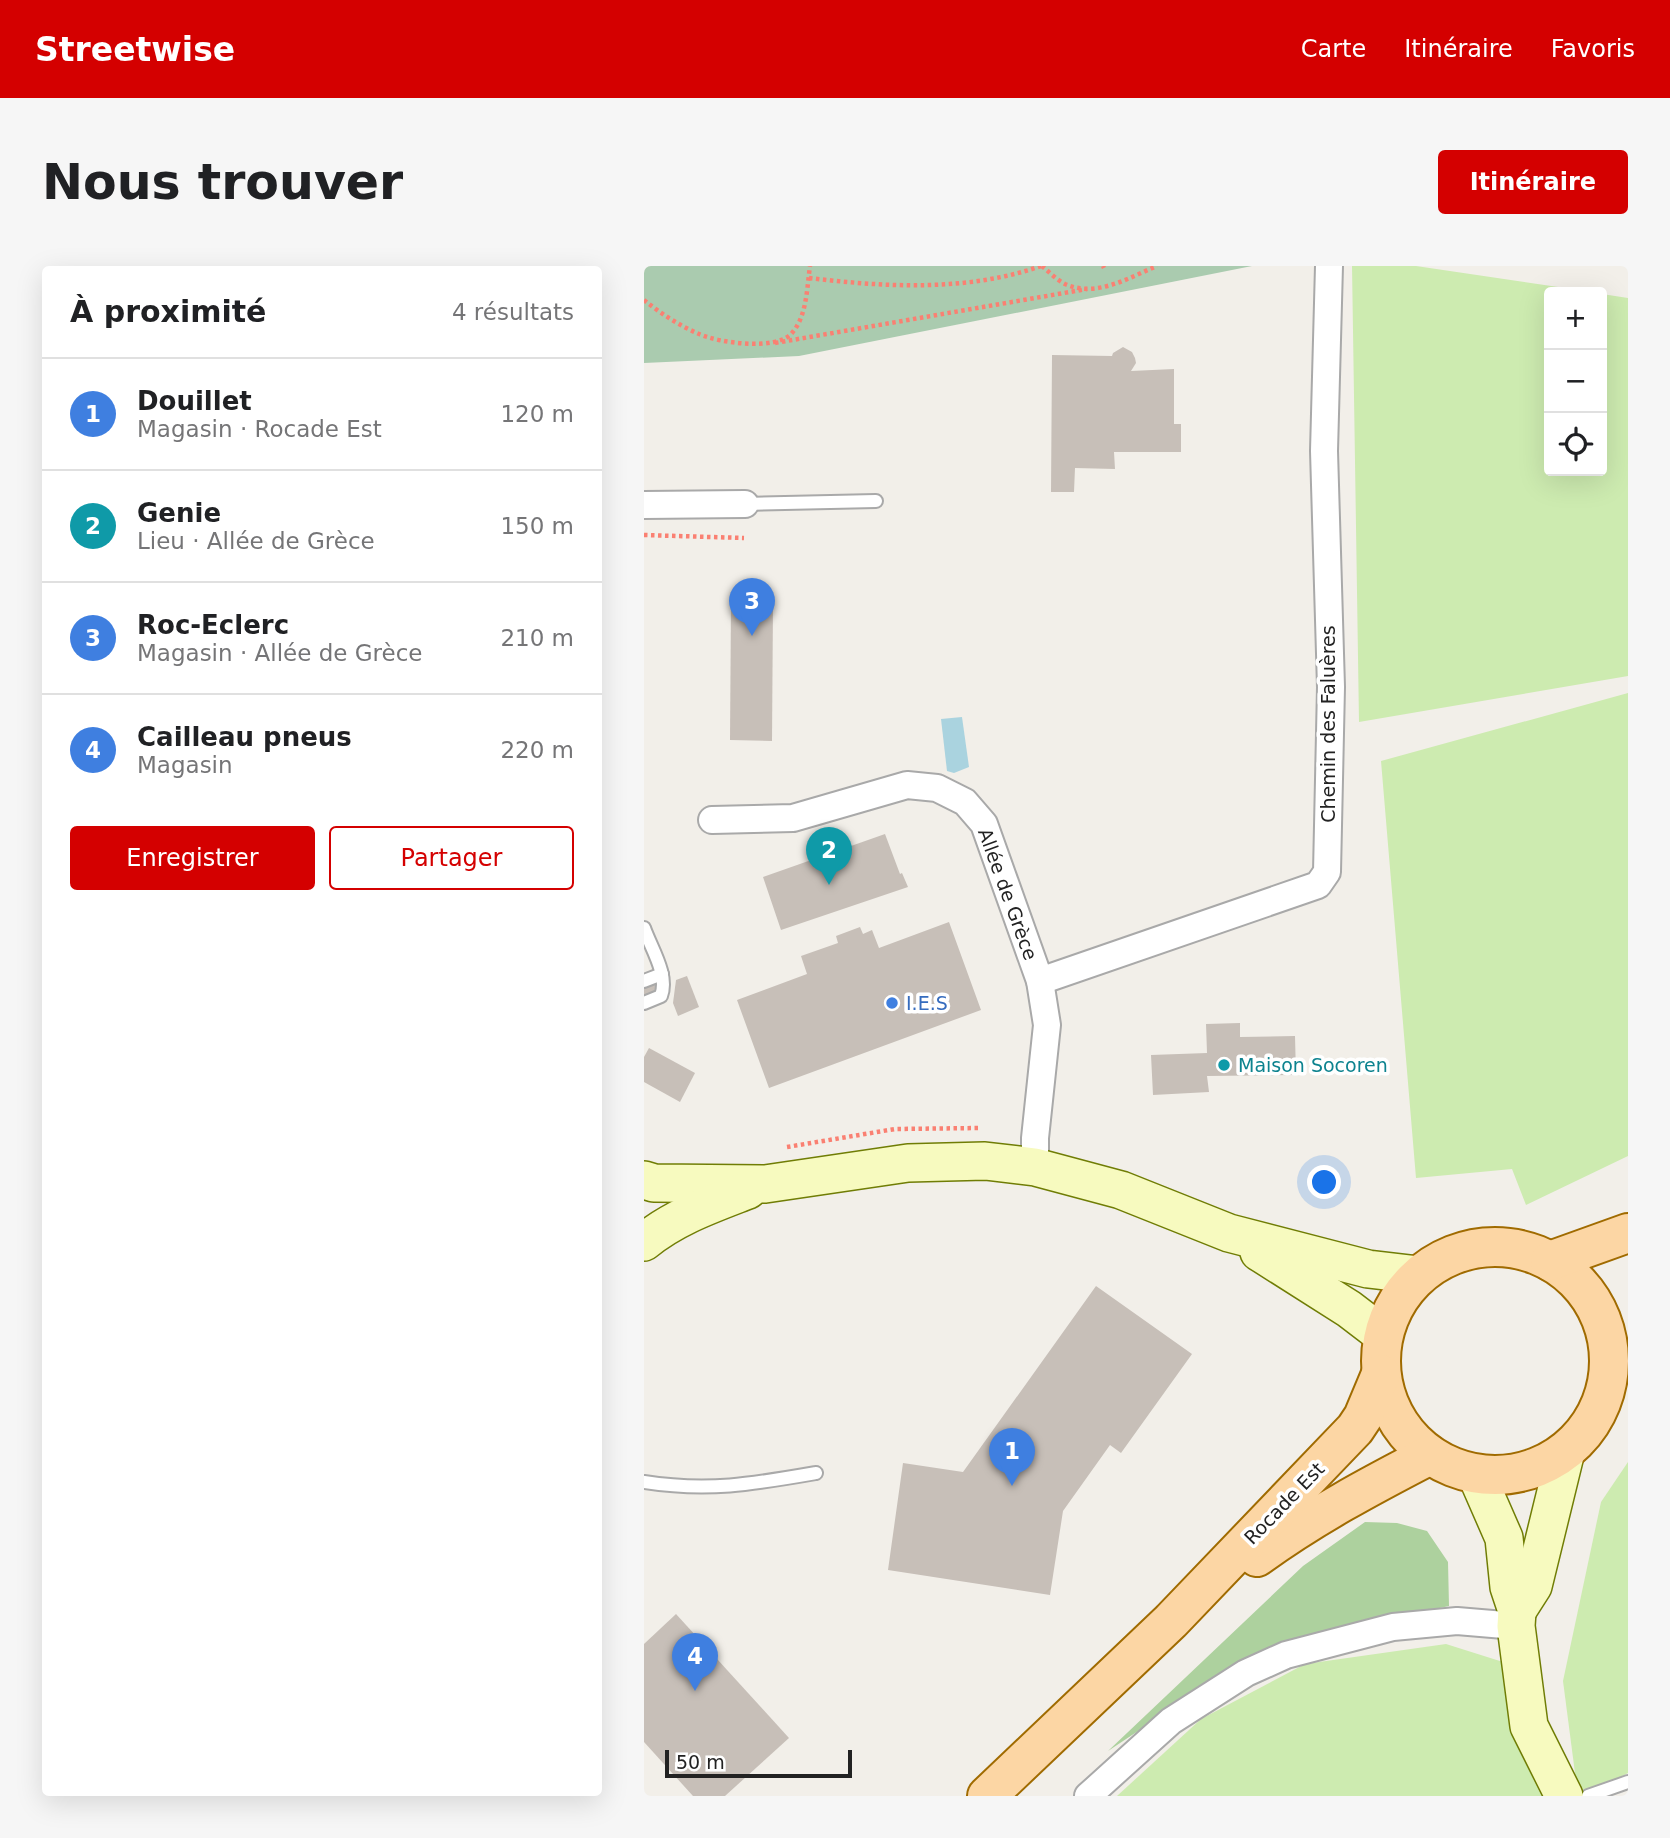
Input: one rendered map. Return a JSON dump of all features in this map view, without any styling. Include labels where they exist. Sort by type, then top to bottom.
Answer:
[{"type":"main road","points":[[1550,1261],[1628,1233]]},
{"type":"main road","points":[[1482,1247],[1517,1249],[1550,1261],[1577,1281],[1597,1308],[1607,1340],[1609,1371],[1602,1401],[1588,1429],[1566,1451],[1538,1467],[1508,1475],[1476,1474],[1449,1466],[1430,1455],[1405,1432],[1388,1402],[1381,1374],[1383,1335],[1396,1302],[1419,1275],[1448,1256],[1482,1247]]},
{"type":"main road","points":[[1607,1340],[1628,1304]]},
{"type":"main road","name":"Rocade Est","points":[[987,1796],[1171,1621],[1355,1429],[1363,1417],[1381,1374]]},
{"type":"main road","name":"Rocade Est","points":[[1171,1621],[1296,1529],[1360,1491],[1430,1455]]},
{"type":"street","name":"Chemin des Faluères","points":[[1040,981],[1318,885],[1327,872],[1331,687],[1324,451],[1329,266]]},
{"type":"street","points":[[644,505],[745,504]]},
{"type":"street","name":"Allée de Grèce","points":[[712,820],[793,818],[907,785],[937,788],[965,802],[984,824],[1040,981],[1047,1025],[1035,1138],[1035,1167]]},
{"type":"street","points":[[644,1181],[765,1184],[908,1163],[985,1161],[1035,1167],[1121,1190],[1229,1233],[1368,1269],[1419,1275]]},
{"type":"street","points":[[644,1241],[658,1230],[699,1210],[765,1184]]},
{"type":"street","points":[[1229,1233],[1349,1309],[1383,1335]]},
{"type":"street","points":[[1516,1618],[1533,1586],[1566,1451]]},
{"type":"street","points":[[1476,1474],[1504,1538],[1529,1726],[1564,1796]]},
{"type":"street","points":[[1088,1796],[1171,1721],[1246,1673],[1286,1655],[1393,1627],[1457,1620],[1516,1618]]},
{"type":"lane","points":[[745,504],[876,501]]},
{"type":"lane","points":[[644,928],[647,947],[662,974],[662,996],[644,1003]]},
{"type":"lane","points":[[644,981],[662,974]]},
{"type":"lane","points":[[644,1482],[684,1488],[741,1486],[816,1473]]},
{"type":"lane","points":[[1588,1796],[1628,1782]]},
{"type":"path","points":[[775,343],[792,334],[804,309],[810,266]]},
{"type":"path","points":[[808,278],[863,284],[919,285],[974,281],[1042,266],[1064,284],[1087,289]]},
{"type":"path","points":[[644,300],[700,335],[752,344],[775,343],[1109,286],[1157,266]]},
{"type":"path","points":[[644,535],[744,538]]},
{"type":"green space","points":[[644,266],[1252,266],[799,356],[644,363]]},
{"type":"green space","points":[[1352,266],[1416,266],[1558,287],[1544,287],[1544,476],[1607,476],[1607,295],[1628,298],[1628,676],[1359,722]]},
{"type":"green space","points":[[1628,693],[1628,1156],[1526,1205],[1512,1169],[1416,1178],[1381,761]]},
{"type":"green space","points":[[1628,1462],[1628,1773],[1584,1796],[1578,1796],[1563,1681],[1601,1502]]},
{"type":"green space","points":[[1365,1522],[1397,1523],[1427,1531],[1448,1562],[1449,1606],[1285,1642],[1218,1678],[1108,1751],[1303,1566]]},
{"type":"green space","points":[[1446,1644],[1522,1668],[1569,1796],[1117,1796],[1201,1719],[1305,1664]]},
{"type":"water","points":[[962,717],[969,767],[954,773],[947,771],[941,719]]},
{"type":"building","points":[[1123,347],[1132,352],[1135,358],[1136,363],[1131,371],[1174,369],[1174,424],[1181,424],[1181,452],[1114,452],[1115,469],[1075,468],[1074,492],[1051,492],[1052,355],[1112,356]]},
{"type":"building","points":[[731,602],[773,603],[772,741],[730,740]]},
{"type":"building","points":[[885,834],[900,874],[902,873],[908,887],[781,930],[763,877]]},
{"type":"building","points":[[949,922],[981,1010],[769,1088],[737,1000],[807,974],[801,956],[838,943],[836,936],[860,927],[863,934],[872,930],[879,948]]},
{"type":"building","points":[[653,975],[659,991],[644,997],[644,978]]},
{"type":"building","points":[[687,976],[699,1007],[678,1016],[673,1003],[676,980]]},
{"type":"building","name":"Maison Socoren","points":[[1240,1023],[1240,1037],[1295,1036],[1296,1075],[1207,1076],[1209,1092],[1153,1095],[1151,1055],[1207,1053],[1206,1024]]},
{"type":"building","points":[[649,1048],[695,1073],[680,1102],[644,1082],[644,1057]]},
{"type":"building","points":[[1096,1286],[1192,1354],[1121,1453],[1110,1445],[1063,1511],[1050,1595],[888,1570],[903,1463],[963,1472]]},
{"type":"building","points":[[676,1614],[789,1738],[725,1796],[693,1796],[644,1742],[644,1644]]},
{"type":"place","name":"Roc-Eclerc","points":[[752,636]]},
{"type":"place","name":"Genie","points":[[829,885]]},
{"type":"place","name":"I.E.S","points":[[892,1003]]},
{"type":"place","name":"Maison Socoren","points":[[1224,1065]]},
{"type":"place","name":"Douillet","points":[[1012,1486]]},
{"type":"place","name":"Cailleau pneus","points":[[695,1691]]}]
